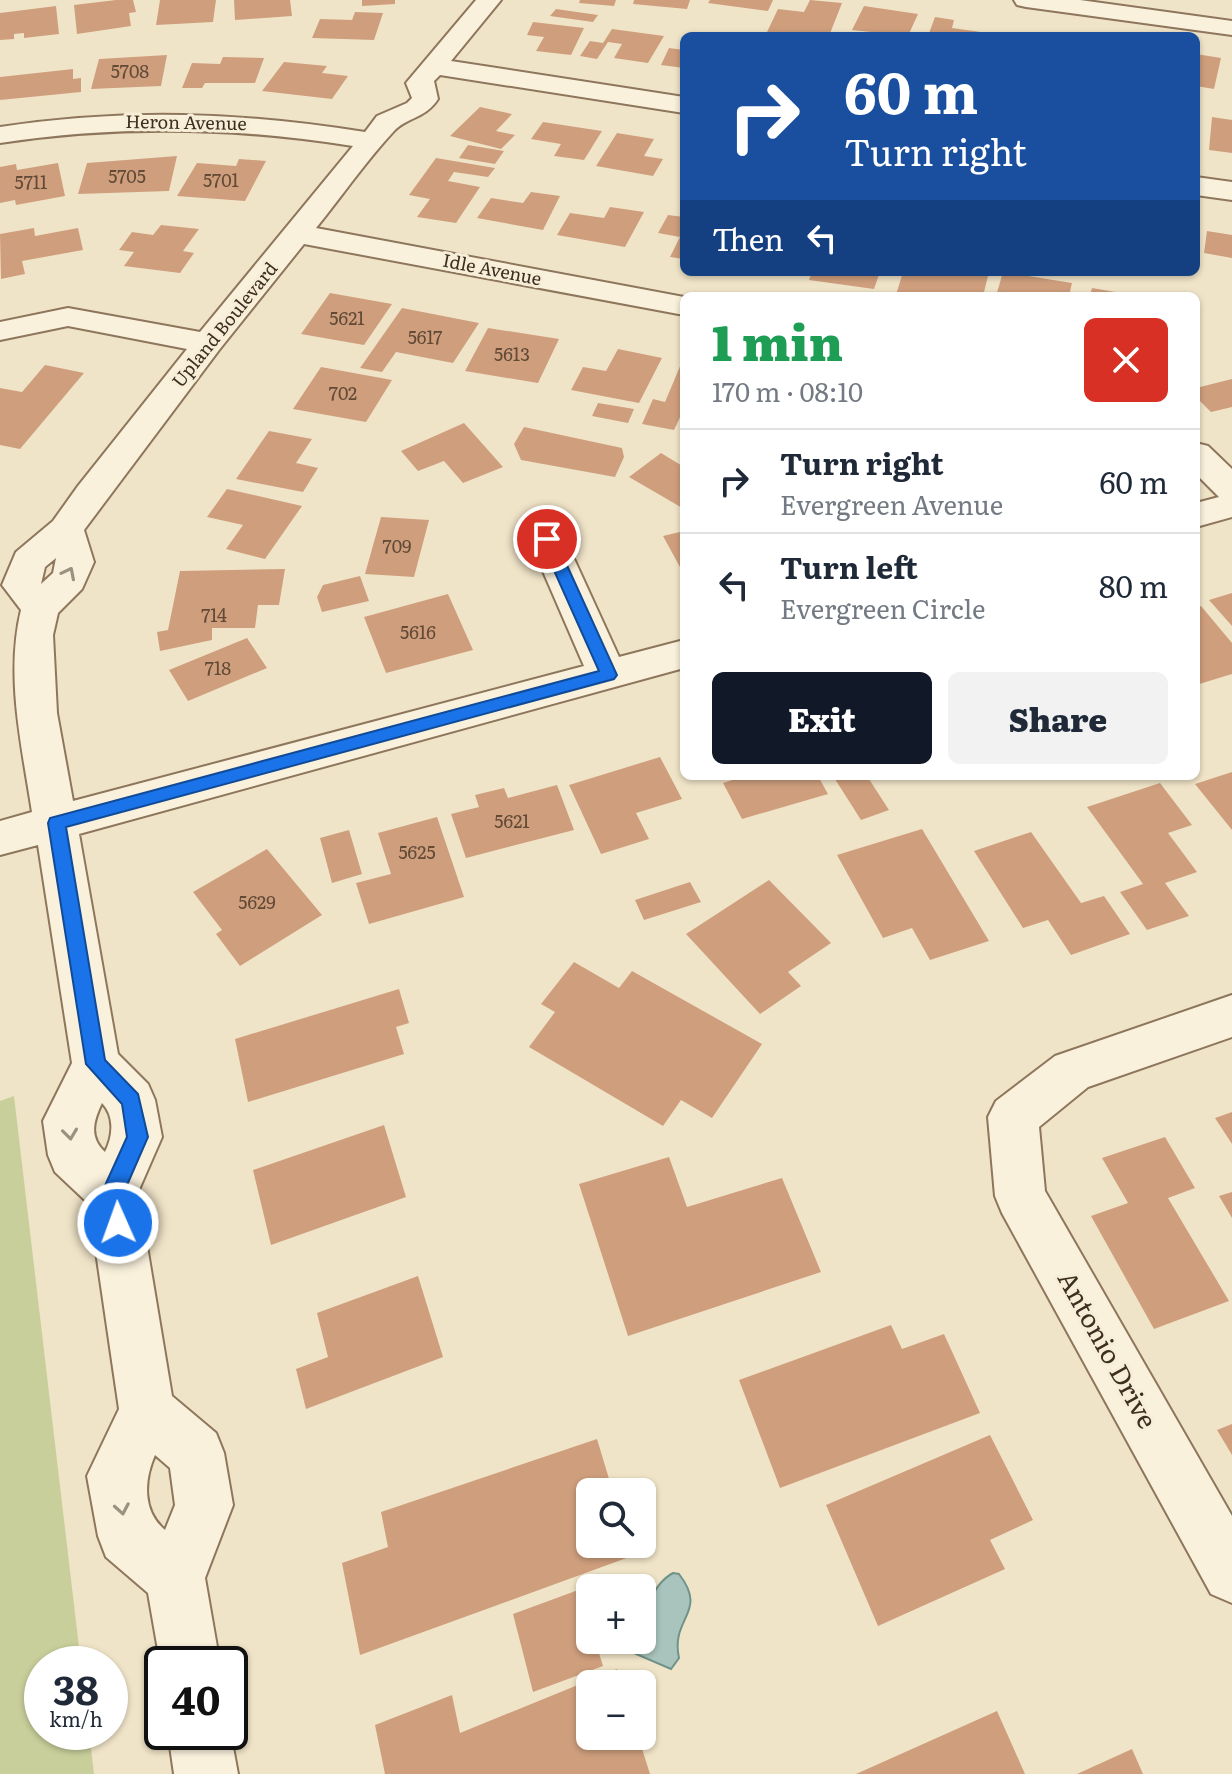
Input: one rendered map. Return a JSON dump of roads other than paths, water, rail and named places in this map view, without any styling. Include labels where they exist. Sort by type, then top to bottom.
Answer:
[{"type":"street","name":"Upland Boulevard","points":[[96,1064],[37,713],[34,635],[40,608],[69,580],[76,562],[66,530],[90,494],[208,343],[379,132],[416,109],[425,99],[428,74],[489,0]]},
{"type":"street","points":[[1026,0],[1232,28]]},
{"type":"street","points":[[428,74],[680,105]]},
{"type":"street","name":"Heron Avenue","points":[[0,135],[79,124],[175,120],[379,132]]},
{"type":"street","points":[[1200,187],[1232,191]]},
{"type":"street","name":"Idle Avenue","points":[[299,234],[680,305]]},
{"type":"street","points":[[0,331],[68,317],[208,343]]},
{"type":"street","points":[[1200,458],[1232,489]]},
{"type":"street","points":[[1200,514],[1232,505]]},
{"type":"street","points":[[547,539],[608,675]]},
{"type":"street","points":[[0,838],[680,655]]},
{"type":"street","name":"Antonio Drive","points":[[1232,1016],[1072,1071],[1013,1117],[1020,1196],[1232,1573]]},
{"type":"street","points":[[113,1192],[73,1155],[68,1121],[96,1064],[131,1100],[137,1137],[113,1192],[147,1411],[116,1476],[127,1536],[175,1578]]},
{"type":"street","points":[[147,1411],[196,1453],[204,1505],[175,1578],[186,1646]]},
{"type":"street","points":[[202,1750],[206,1774]]},
{"type":"water","points":[[673,1573],[679,1574],[690,1598],[690,1607],[679,1633],[679,1658],[671,1669],[636,1654],[656,1654],[656,1590]]}]
